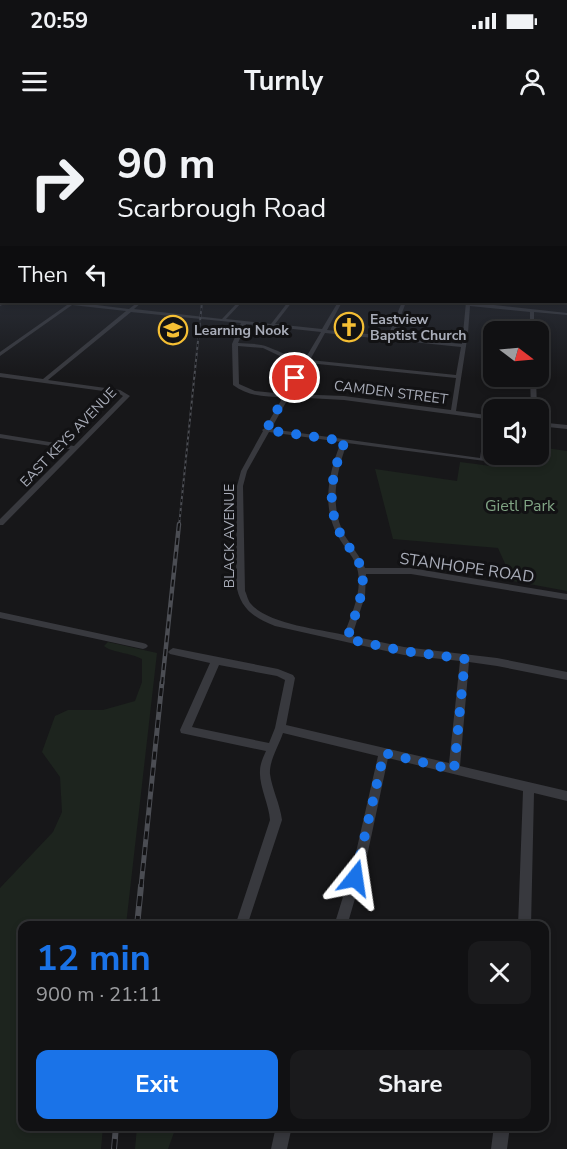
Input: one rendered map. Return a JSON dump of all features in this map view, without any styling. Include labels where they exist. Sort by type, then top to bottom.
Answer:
[{"type":"street","points":[[0,354],[72,303]]},
{"type":"street","points":[[80,303],[464,346]]},
{"type":"street","points":[[0,375],[44,381],[139,303]]},
{"type":"street","points":[[223,320],[239,303]]},
{"type":"street","points":[[272,325],[289,303]]},
{"type":"street","name":"BLACK AVENUE","points":[[339,303],[285,395],[244,471],[240,486],[241,591],[247,605],[275,623],[347,639]]},
{"type":"street","points":[[390,338],[404,303]]},
{"type":"street","points":[[453,412],[464,346],[467,303],[567,314]]},
{"type":"street","points":[[532,310],[532,321]]},
{"type":"street","points":[[244,323],[238,332],[236,344],[264,346],[286,357],[459,377]]},
{"type":"street","name":"CAMDEN STREET","points":[[236,344],[236,385],[249,391],[321,396],[483,416]]},
{"type":"street","name":"EAST KEYS AVENUE","points":[[0,523],[126,399],[126,394],[44,381]]},
{"type":"street","points":[[549,425],[567,427]]},
{"type":"street","points":[[266,430],[483,460]]},
{"type":"street","points":[[0,436],[76,448]]},
{"type":"street","points":[[345,441],[333,475],[332,495],[340,533],[362,572],[362,588],[347,639],[404,651],[567,676]]},
{"type":"street","name":"STANHOPE ROAD","points":[[362,572],[411,571],[567,597]]},
{"type":"street","points":[[0,615],[143,646]]},
{"type":"street","points":[[173,652],[278,673],[290,678],[280,728],[265,774],[276,820],[242,921]]},
{"type":"street","points":[[454,770],[465,659]]},
{"type":"street","points":[[216,661],[185,730],[272,748]]},
{"type":"street","points":[[280,728],[567,796]]},
{"type":"street","points":[[342,921],[360,861],[384,753]]},
{"type":"street","points":[[524,921],[529,787]]},
{"type":"street","points":[[279,1149],[283,1131]]},
{"type":"street","points":[[499,1149],[501,1131]]},
{"type":"green space","name":"Gietl Park","points":[[549,448],[567,451],[567,591],[513,581],[498,548],[393,539],[375,469],[457,481],[460,462],[491,466],[549,465]]},
{"type":"green space","points":[[108,642],[157,653],[126,921],[18,921],[18,1131],[103,1131],[101,1149],[0,1149],[0,888],[53,832],[62,812],[60,777],[42,752],[55,716],[68,710],[103,710],[135,701],[142,682],[142,659],[104,646]]},
{"type":"green space","points":[[137,1131],[175,1131],[168,1149],[135,1149]]},
{"type":"railway","points":[[179,526],[202,303]]},
{"type":"railway","points":[[162,684],[179,524]]},
{"type":"railway","points":[[141,887],[162,682]]},
{"type":"railway","points":[[138,921],[141,886]]},
{"type":"railway","points":[[114,1149],[116,1131]]},
{"type":"place","name":"Eastview Baptist Church","points":[[349,327]]},
{"type":"place","name":"Learning Nook","points":[[173,330]]},
{"type":"route","points":[[295,378],[266,430],[345,441],[335,466],[331,484],[332,495],[340,533],[359,562],[363,581],[347,639],[404,651],[465,659],[454,770],[384,753],[355,878]]}]
